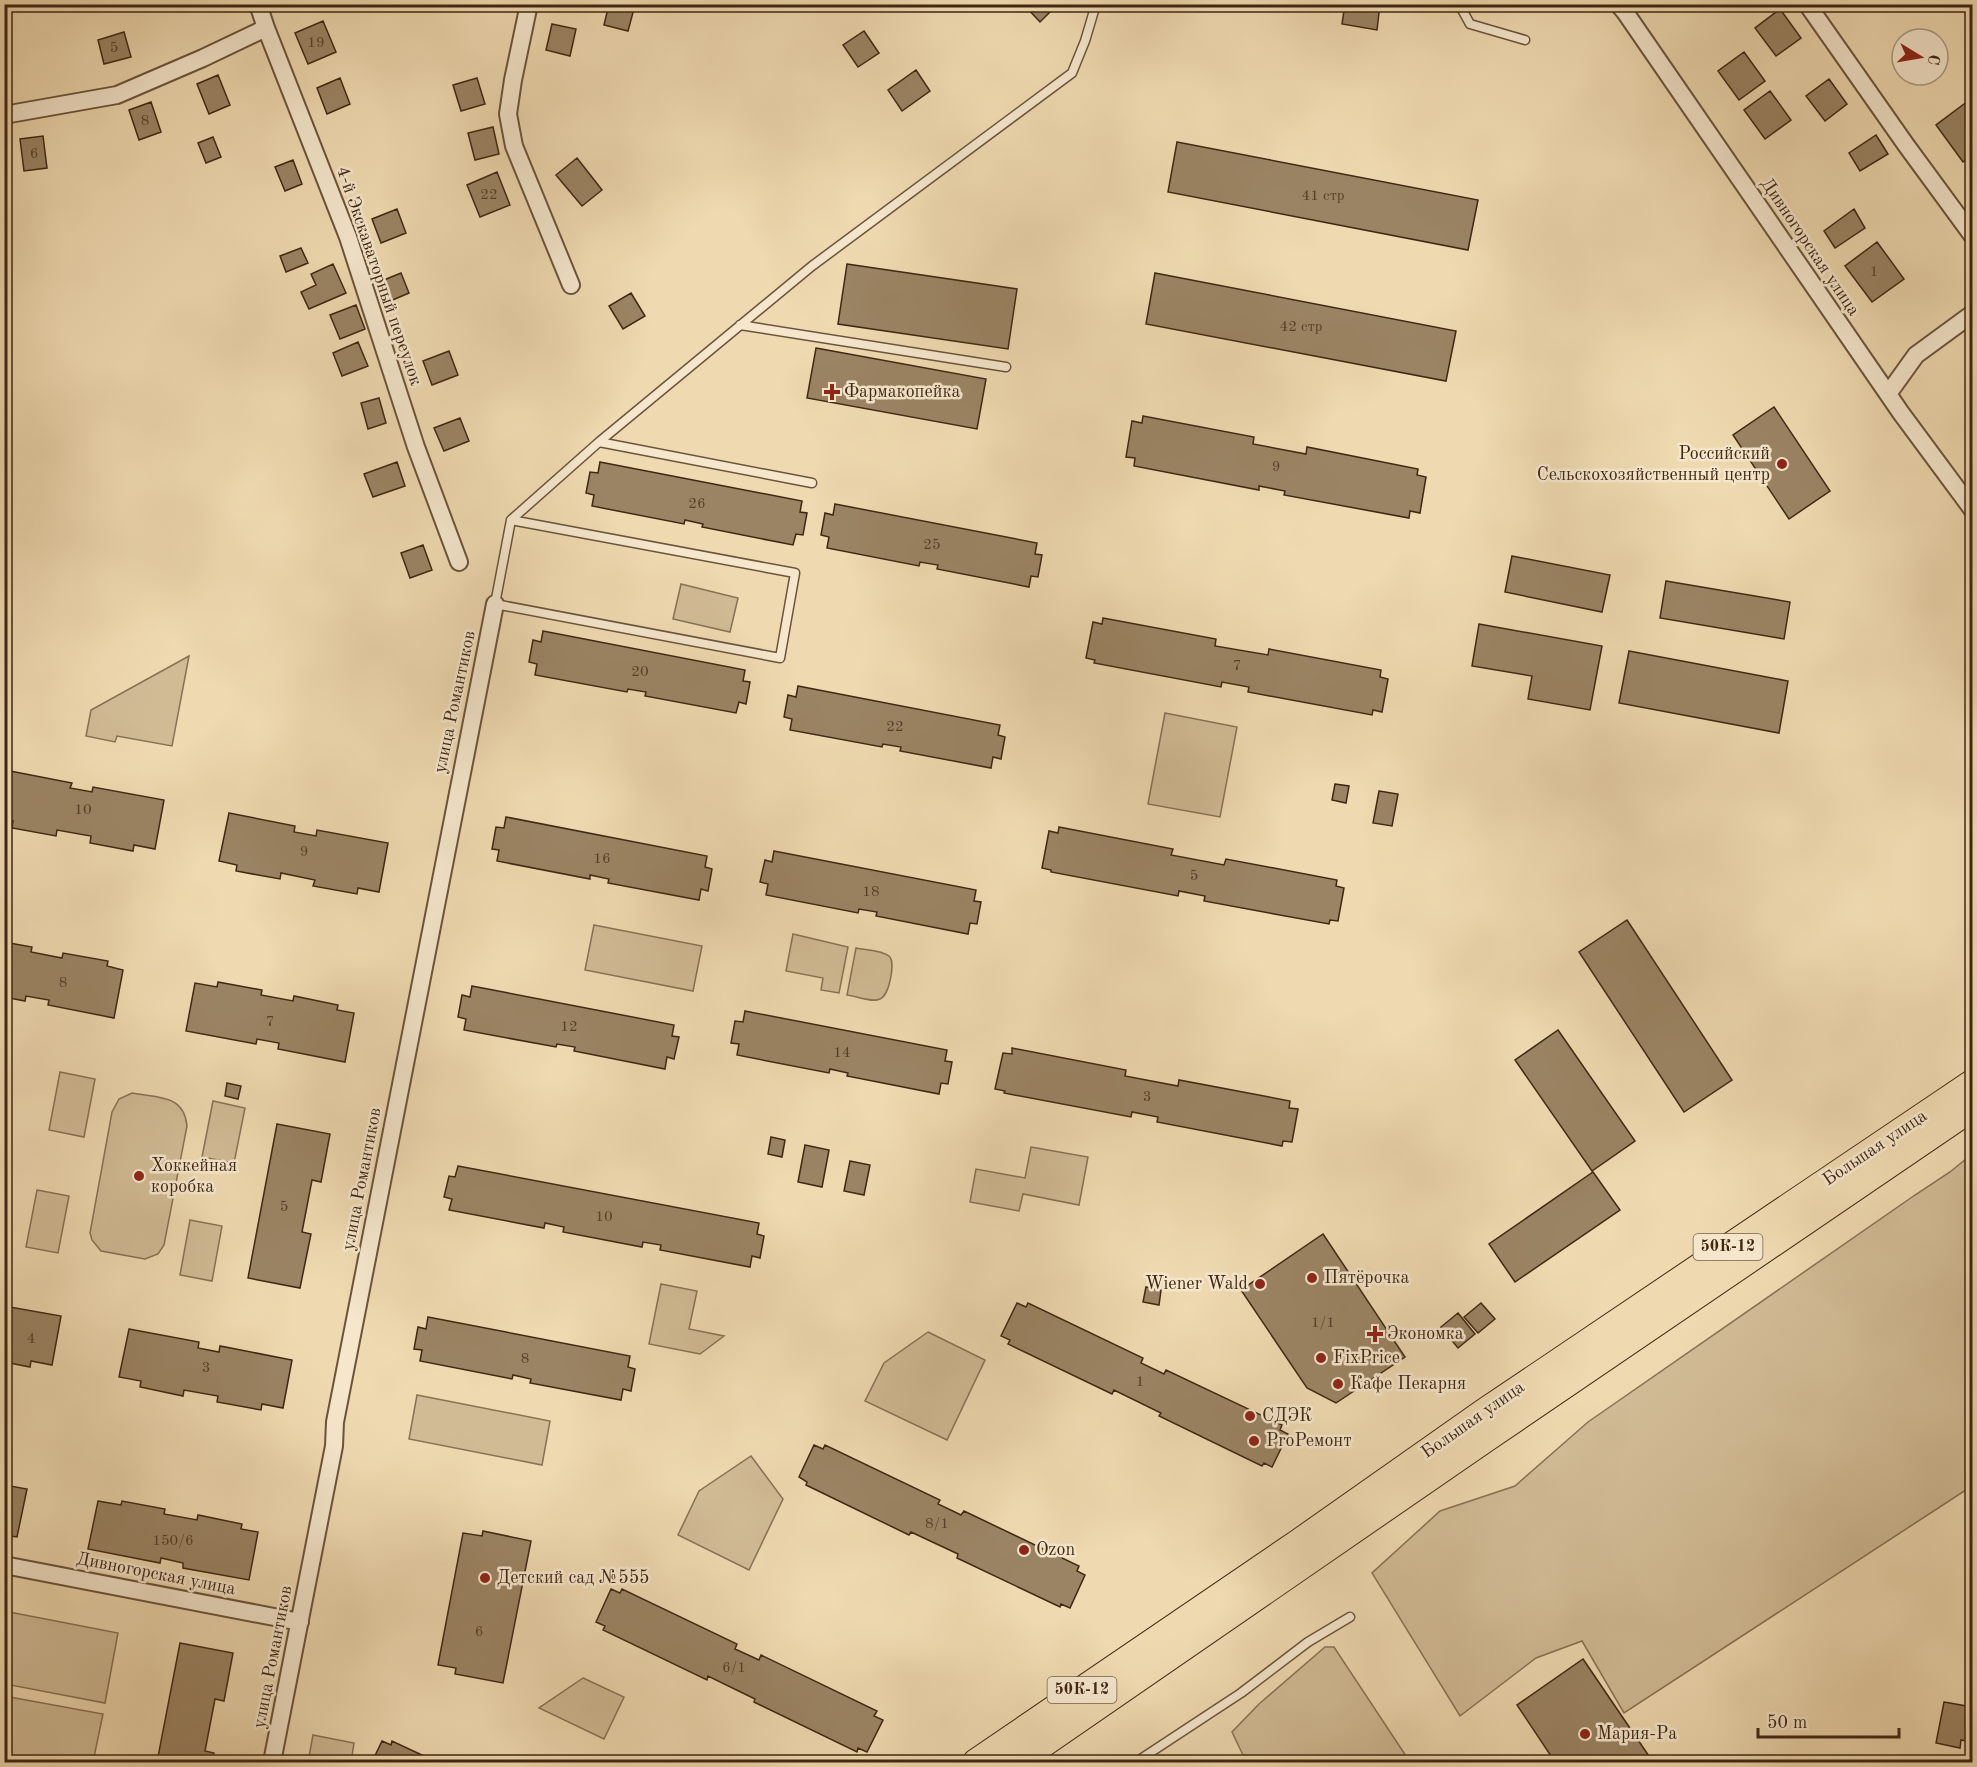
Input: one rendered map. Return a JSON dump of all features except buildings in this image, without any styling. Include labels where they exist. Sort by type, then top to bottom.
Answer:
[{"type":"main road","name":"Большая улица","points":[[1017,1762],[1305,1551],[1360,1499],[1484,1412],[1972,1083]]},
{"type":"main road","name":"Большая улица","points":[[976,1762],[1187,1618],[1305,1551],[1487,1438],[1972,1108]]},
{"type":"street","points":[[530,4],[508,114],[514,146],[571,285]]},
{"type":"street","name":"Дивногорская улица","points":[[1618,4],[1888,394],[1972,509]]},
{"type":"street","points":[[1807,4],[1972,235]]},
{"type":"street","name":"4-й Экскаваторный переулок","points":[[261,5],[266,28],[348,237],[416,447],[459,562]]},
{"type":"street","points":[[4,115],[117,95],[266,28]]},
{"type":"street","points":[[1888,394],[1916,355],[1972,314]]},
{"type":"street","name":"улица Романтиков","points":[[272,1762],[334,1446],[337,1411],[495,604]]},
{"type":"street","name":"Дивногорская улица","points":[[4,1565],[300,1622]]},
{"type":"lane","points":[[511,520],[795,573],[780,658],[495,604],[511,520],[599,442],[812,266],[1072,73],[1096,4]]},
{"type":"lane","points":[[1459,4],[1470,24],[1525,40]]},
{"type":"lane","points":[[740,325],[1006,368]]},
{"type":"lane","points":[[599,442],[812,483]]},
{"type":"lane","points":[[1136,1762],[1241,1693],[1308,1642],[1350,1617]]},
{"type":"shaded area","points":[[681,584],[738,598],[730,632],[673,619]]},
{"type":"shaded area","points":[[189,656],[172,746],[117,736],[115,742],[86,736],[91,710]]},
{"type":"shaded area","points":[[1165,713],[1237,727],[1220,817],[1148,804]]},
{"type":"shaded area","points":[[594,925],[702,946],[693,991],[585,970]]},
{"type":"shaded area","points":[[793,934],[848,947],[839,993],[821,990],[823,978],[786,971]]},
{"type":"shaded area","points":[[856,948],[882,952],[891,959],[892,971],[889,986],[880,999],[868,1000],[847,995]]},
{"type":"shaded area","points":[[60,1072],[95,1079],[84,1137],[49,1130]]},
{"type":"shaded area","name":"Хоккейная коробка","points":[[132,1093],[160,1097],[175,1103],[181,1108],[187,1126],[164,1245],[158,1254],[145,1259],[101,1251],[92,1240],[90,1233],[112,1112],[119,1099]]},
{"type":"shaded area","points":[[213,1101],[245,1108],[234,1163],[202,1157]]},
{"type":"shaded area","points":[[1031,1147],[1088,1157],[1079,1205],[1023,1194],[1019,1211],[970,1202],[976,1169],[1025,1178]]},
{"type":"shaded area","points":[[1972,1154],[1972,1486],[1624,1713],[1582,1641],[1536,1658],[1460,1716],[1372,1573],[1440,1511],[1515,1486],[1588,1422],[1950,1172]]},
{"type":"shaded area","points":[[37,1190],[69,1196],[58,1253],[26,1247]]},
{"type":"shaded area","points":[[190,1220],[222,1226],[212,1281],[180,1275]]},
{"type":"shaded area","points":[[661,1284],[697,1291],[689,1329],[724,1336],[700,1354],[649,1344]]},
{"type":"shaded area","points":[[928,1332],[985,1360],[947,1440],[865,1401],[884,1363]]},
{"type":"shaded area","points":[[417,1395],[550,1421],[542,1465],[409,1439]]},
{"type":"shaded area","points":[[751,1456],[783,1499],[749,1570],[678,1535],[699,1491]]},
{"type":"shaded area","points":[[4,1611],[118,1633],[105,1703],[5,1684]]},
{"type":"shaded area","points":[[1325,1647],[1334,1647],[1410,1762],[1257,1762],[1243,1755],[1232,1732],[1259,1704]]},
{"type":"shaded area","points":[[583,1678],[624,1697],[604,1739],[539,1708]]},
{"type":"shaded area","points":[[4,1696],[103,1714],[93,1762],[5,1762]]},
{"type":"shaded area","points":[[313,1735],[354,1743],[351,1762],[308,1762]]},
{"type":"place","name":"Фармакопейка","points":[[832,392]]},
{"type":"place","name":"Российский Сельскохозяйственный центр","points":[[1782,464]]},
{"type":"place","name":"Хоккейная коробка","points":[[139,1176]]},
{"type":"place","name":"Пятёрочка","points":[[1312,1278]]},
{"type":"place","name":"Wiener Wald","points":[[1260,1284]]},
{"type":"place","name":"Экономка","points":[[1375,1334]]},
{"type":"place","name":"FixPrice","points":[[1321,1358]]},
{"type":"place","name":"Кафе Пекарня","points":[[1338,1384]]},
{"type":"place","name":"СДЭК","points":[[1250,1416]]},
{"type":"place","name":"ProРемонт","points":[[1254,1441]]},
{"type":"place","name":"Ozon","points":[[1024,1550]]},
{"type":"place","name":"Детский сад №555","points":[[485,1578]]},
{"type":"place","name":"Мария-Ра","points":[[1585,1734]]}]
